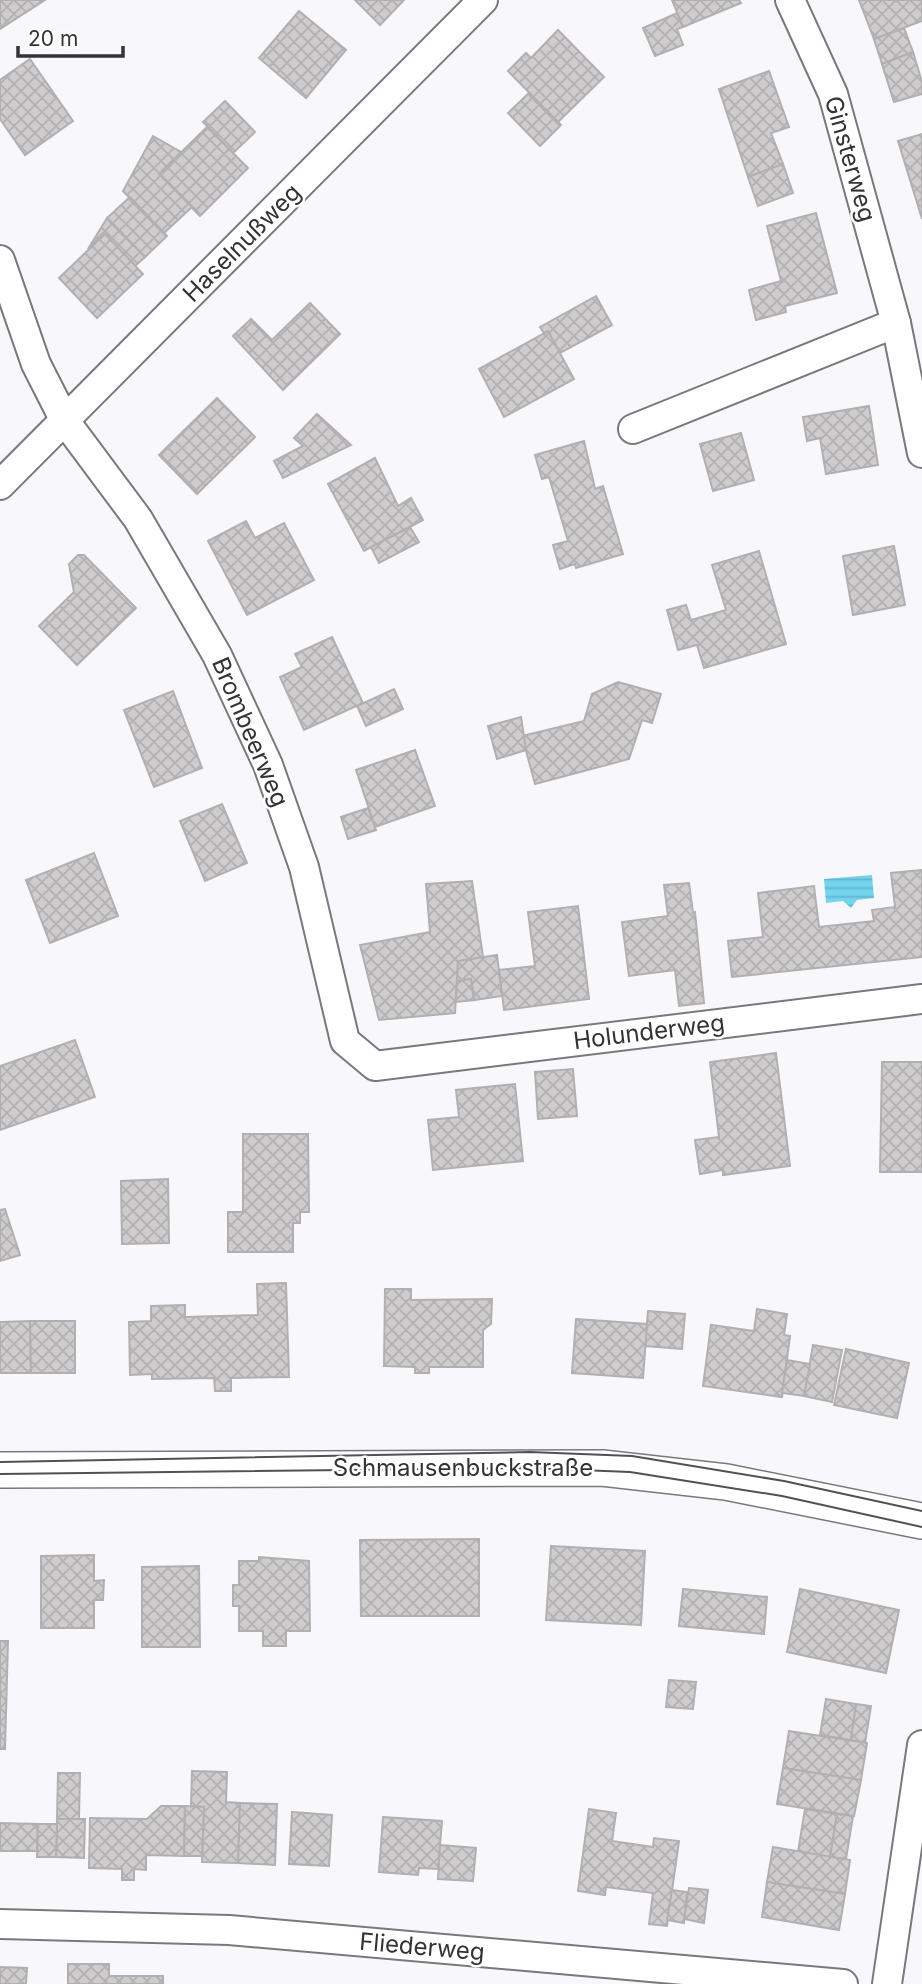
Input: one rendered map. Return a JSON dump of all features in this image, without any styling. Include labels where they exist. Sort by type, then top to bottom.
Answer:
[{"type":"street","name":"Haselnußweg","points":[[0,485],[483,0]]},
{"type":"street","name":"Ginsterweg","points":[[790,0],[833,94],[896,323],[922,453]]},
{"type":"street","name":"Brombeerweg","points":[[0,260],[36,363],[65,421],[138,519],[217,655],[268,765],[304,867],[345,1041],[375,1066]]},
{"type":"street","points":[[633,429],[896,323]]},
{"type":"street","name":"Holunderweg","points":[[375,1066],[922,999]]},
{"type":"street","name":"Schmausenbuckstraße","points":[[0,1470],[602,1468],[726,1482],[922,1521]]},
{"type":"street","points":[[887,1984],[922,1745]]},
{"type":"street","name":"Fliederweg","points":[[0,1924],[229,1930],[843,1984]]},
{"type":"water","points":[[872,875],[874,898],[857,900],[851,908],[843,901],[826,903],[824,879]]},
{"type":"building","points":[[0,0],[45,0],[0,29]]},
{"type":"building","points":[[355,0],[404,0],[380,25]]},
{"type":"building","points":[[672,0],[739,0],[741,3],[683,27]]},
{"type":"building","points":[[859,0],[922,0],[922,21],[874,39]]},
{"type":"building","points":[[299,11],[346,50],[306,98],[259,58]]},
{"type":"building","points":[[677,13],[683,27],[677,29],[683,45],[655,56],[643,28]]},
{"type":"building","points":[[904,28],[913,52],[882,64],[874,39]]},
{"type":"building","points":[[558,30],[604,77],[558,122],[508,71],[526,53],[531,58]]},
{"type":"building","points":[[913,52],[922,82],[922,94],[894,102],[882,64]]},
{"type":"building","points":[[30,59],[73,121],[25,155],[0,119],[0,80]]},
{"type":"building","points":[[769,71],[789,127],[771,133],[783,164],[748,177],[719,89]]},
{"type":"building","points":[[529,93],[561,125],[540,146],[508,113]]},
{"type":"building","points":[[225,101],[255,132],[233,153],[203,122]]},
{"type":"building","points":[[207,127],[248,168],[200,216],[159,174]]},
{"type":"building","points":[[922,134],[922,219],[898,141]]},
{"type":"building","points":[[153,136],[181,152],[159,174],[192,207],[164,233],[123,191]]},
{"type":"building","points":[[783,164],[793,193],[758,206],[748,177]]},
{"type":"building","points":[[130,197],[167,236],[145,257],[107,218]]},
{"type":"building","points":[[816,213],[837,293],[785,306],[786,312],[756,320],[749,290],[781,281],[767,226]]},
{"type":"building","points":[[107,218],[145,257],[135,266],[105,234],[88,249]]},
{"type":"building","points":[[105,234],[143,274],[97,318],[59,278]]},
{"type":"building","points":[[596,296],[612,325],[560,353],[548,331],[544,333],[540,327]]},
{"type":"building","points":[[310,303],[340,334],[283,390],[233,336],[251,319],[272,340]]},
{"type":"building","points":[[548,331],[574,379],[504,417],[479,369]]},
{"type":"building","points":[[217,398],[255,437],[197,494],[159,455]]},
{"type":"building","points":[[869,406],[878,465],[826,474],[820,438],[807,441],[803,417]]},
{"type":"building","points":[[317,414],[351,445],[283,478],[274,461],[303,446],[294,438]]},
{"type":"building","points":[[741,433],[754,480],[713,491],[700,444]]},
{"type":"building","points":[[584,441],[595,489],[603,486],[623,554],[576,568],[575,564],[560,569],[553,545],[568,541],[549,477],[542,479],[535,455]]},
{"type":"building","points":[[375,458],[398,506],[411,498],[423,520],[364,551],[328,484]]},
{"type":"building","points":[[246,521],[255,538],[284,523],[314,580],[247,615],[208,541]]},
{"type":"building","points":[[410,527],[419,542],[379,563],[371,547]]},
{"type":"building","points":[[894,546],[905,605],[853,615],[843,556]]},
{"type":"building","points":[[759,551],[786,644],[704,668],[697,645],[678,650],[667,610],[686,605],[691,620],[726,610],[712,565]]},
{"type":"building","points":[[78,555],[84,555],[136,608],[77,665],[39,626],[74,592],[69,564]]},
{"type":"building","points":[[332,637],[363,703],[304,730],[280,677],[302,667],[295,654]]},
{"type":"building","points":[[618,682],[661,694],[652,723],[642,720],[629,759],[535,784],[522,736],[584,721],[592,694]]},
{"type":"building","points":[[394,689],[403,709],[366,726],[357,706]]},
{"type":"building","points":[[173,691],[202,768],[154,787],[124,710]]},
{"type":"building","points":[[521,717],[526,750],[497,759],[488,726]]},
{"type":"building","points":[[415,750],[435,806],[375,827],[356,770]]},
{"type":"building","points":[[222,804],[247,863],[205,881],[180,821]]},
{"type":"building","points":[[368,808],[376,830],[348,839],[341,817]]},
{"type":"building","points":[[94,853],[118,916],[50,943],[26,880]]},
{"type":"building","points":[[922,870],[922,957],[732,977],[728,941],[763,937],[758,893],[814,886],[819,927],[874,921],[872,910],[895,907],[891,873]]},
{"type":"building","points":[[472,881],[483,957],[458,961],[455,1013],[379,1020],[360,945],[430,932],[426,884]]},
{"type":"building","points":[[689,883],[693,913],[695,912],[704,1003],[679,1006],[675,970],[629,976],[622,922],[668,916],[664,885]]},
{"type":"building","points":[[578,906],[589,999],[504,1010],[499,970],[535,966],[528,912]]},
{"type":"building","points":[[497,955],[502,996],[474,1000],[471,979],[457,981],[458,961]]},
{"type":"building","points":[[471,979],[474,1000],[456,1002],[457,981]]},
{"type":"building","points":[[75,1040],[95,1097],[0,1130],[0,1066]]},
{"type":"building","points":[[776,1053],[790,1166],[723,1175],[723,1170],[700,1174],[695,1140],[719,1137],[710,1062]]},
{"type":"building","points":[[882,1062],[922,1062],[922,1172],[880,1172]]},
{"type":"building","points":[[573,1069],[577,1116],[538,1119],[535,1072]]},
{"type":"building","points":[[515,1084],[523,1161],[433,1170],[428,1120],[459,1117],[456,1090]]},
{"type":"building","points":[[243,1134],[308,1134],[309,1212],[300,1212],[300,1223],[293,1223],[293,1252],[228,1252],[228,1212],[243,1212]]},
{"type":"building","points":[[168,1179],[169,1243],[122,1244],[121,1181]]},
{"type":"building","points":[[5,1209],[20,1255],[0,1261],[0,1210]]},
{"type":"building","points":[[286,1283],[289,1377],[231,1378],[231,1391],[215,1391],[214,1378],[152,1379],[152,1374],[130,1375],[129,1322],[151,1321],[151,1306],[185,1305],[185,1317],[258,1315],[257,1284]]},
{"type":"building","points":[[385,1289],[411,1289],[411,1300],[492,1299],[491,1324],[483,1330],[483,1367],[429,1367],[429,1373],[415,1373],[415,1367],[384,1366]]},
{"type":"building","points":[[757,1309],[787,1314],[784,1335],[790,1336],[782,1397],[703,1386],[711,1325],[754,1331]]},
{"type":"building","points":[[648,1311],[685,1314],[682,1349],[645,1346]]},
{"type":"building","points":[[576,1319],[647,1324],[643,1378],[572,1373]]},
{"type":"building","points":[[30,1321],[31,1373],[0,1373],[0,1322]]},
{"type":"building","points":[[30,1321],[75,1321],[75,1373],[31,1373]]},
{"type":"building","points":[[813,1345],[842,1350],[832,1402],[804,1396]]},
{"type":"building","points":[[846,1349],[909,1363],[897,1418],[834,1405]]},
{"type":"building","points":[[787,1360],[810,1364],[804,1396],[782,1393]]},
{"type":"building","points":[[479,1539],[479,1616],[361,1616],[360,1540]]},
{"type":"building","points":[[551,1546],[645,1551],[641,1625],[546,1620]]},
{"type":"building","points":[[94,1555],[94,1581],[104,1580],[103,1600],[94,1600],[94,1628],[41,1628],[41,1556]]},
{"type":"building","points":[[259,1557],[309,1561],[310,1631],[286,1631],[286,1646],[263,1646],[263,1631],[239,1631],[239,1606],[233,1606],[233,1585],[239,1585],[239,1561],[259,1561]]},
{"type":"building","points":[[199,1566],[200,1647],[142,1647],[142,1567]]},
{"type":"building","points":[[683,1589],[767,1597],[764,1634],[679,1626]]},
{"type":"building","points":[[800,1589],[899,1610],[886,1673],[787,1652]]},
{"type":"building","points":[[0,1641],[8,1641],[5,1749],[0,1749]]},
{"type":"building","points":[[669,1680],[696,1682],[693,1709],[666,1707]]},
{"type":"building","points":[[826,1699],[856,1704],[851,1740],[820,1735]]},
{"type":"building","points":[[856,1704],[871,1706],[865,1743],[851,1740]]},
{"type":"building","points":[[789,1731],[867,1743],[861,1780],[783,1768]]},
{"type":"building","points":[[783,1768],[861,1780],[854,1816],[777,1804]]},
{"type":"building","points":[[192,1771],[227,1772],[226,1802],[240,1803],[238,1863],[202,1862],[204,1807],[191,1806]]},
{"type":"building","points":[[58,1773],[80,1773],[79,1819],[57,1819]]},
{"type":"building","points":[[240,1803],[277,1804],[275,1865],[238,1863]]},
{"type":"building","points":[[161,1806],[185,1806],[184,1856],[146,1855],[146,1870],[134,1869],[134,1880],[122,1880],[122,1869],[89,1868],[90,1818],[147,1819]]},
{"type":"building","points":[[185,1806],[204,1807],[202,1856],[184,1856]]},
{"type":"building","points":[[589,1809],[616,1813],[612,1841],[653,1847],[654,1838],[679,1841],[667,1926],[649,1924],[653,1893],[606,1887],[605,1895],[578,1891]]},
{"type":"building","points":[[805,1809],[837,1814],[830,1857],[798,1852]]},
{"type":"building","points":[[292,1812],[332,1815],[329,1866],[289,1864]]},
{"type":"building","points":[[837,1814],[853,1816],[846,1859],[830,1857]]},
{"type":"building","points":[[383,1817],[442,1821],[438,1869],[419,1868],[418,1875],[379,1872]]},
{"type":"building","points":[[57,1819],[85,1819],[84,1858],[56,1857]]},
{"type":"building","points":[[0,1823],[38,1824],[37,1851],[0,1851]]},
{"type":"building","points":[[38,1824],[57,1824],[56,1857],[37,1857]]},
{"type":"building","points":[[440,1845],[476,1848],[473,1881],[438,1879]]},
{"type":"building","points":[[773,1847],[850,1860],[845,1894],[767,1882]]},
{"type":"building","points":[[767,1882],[845,1894],[839,1930],[762,1917]]},
{"type":"building","points":[[689,1888],[708,1890],[704,1923],[684,1919]]},
{"type":"building","points":[[672,1890],[687,1892],[684,1923],[667,1920]]},
{"type":"building","points":[[68,1964],[109,1964],[109,1976],[163,1976],[163,1984],[68,1984]]},
{"type":"building","points":[[0,1967],[27,1968],[26,1984],[0,1984]]},
{"type":"tram line","points":[[0,1462],[530,1452],[632,1456],[784,1481],[922,1511]]},
{"type":"tram line","points":[[0,1474],[530,1468],[630,1472],[782,1496],[922,1527]]}]
